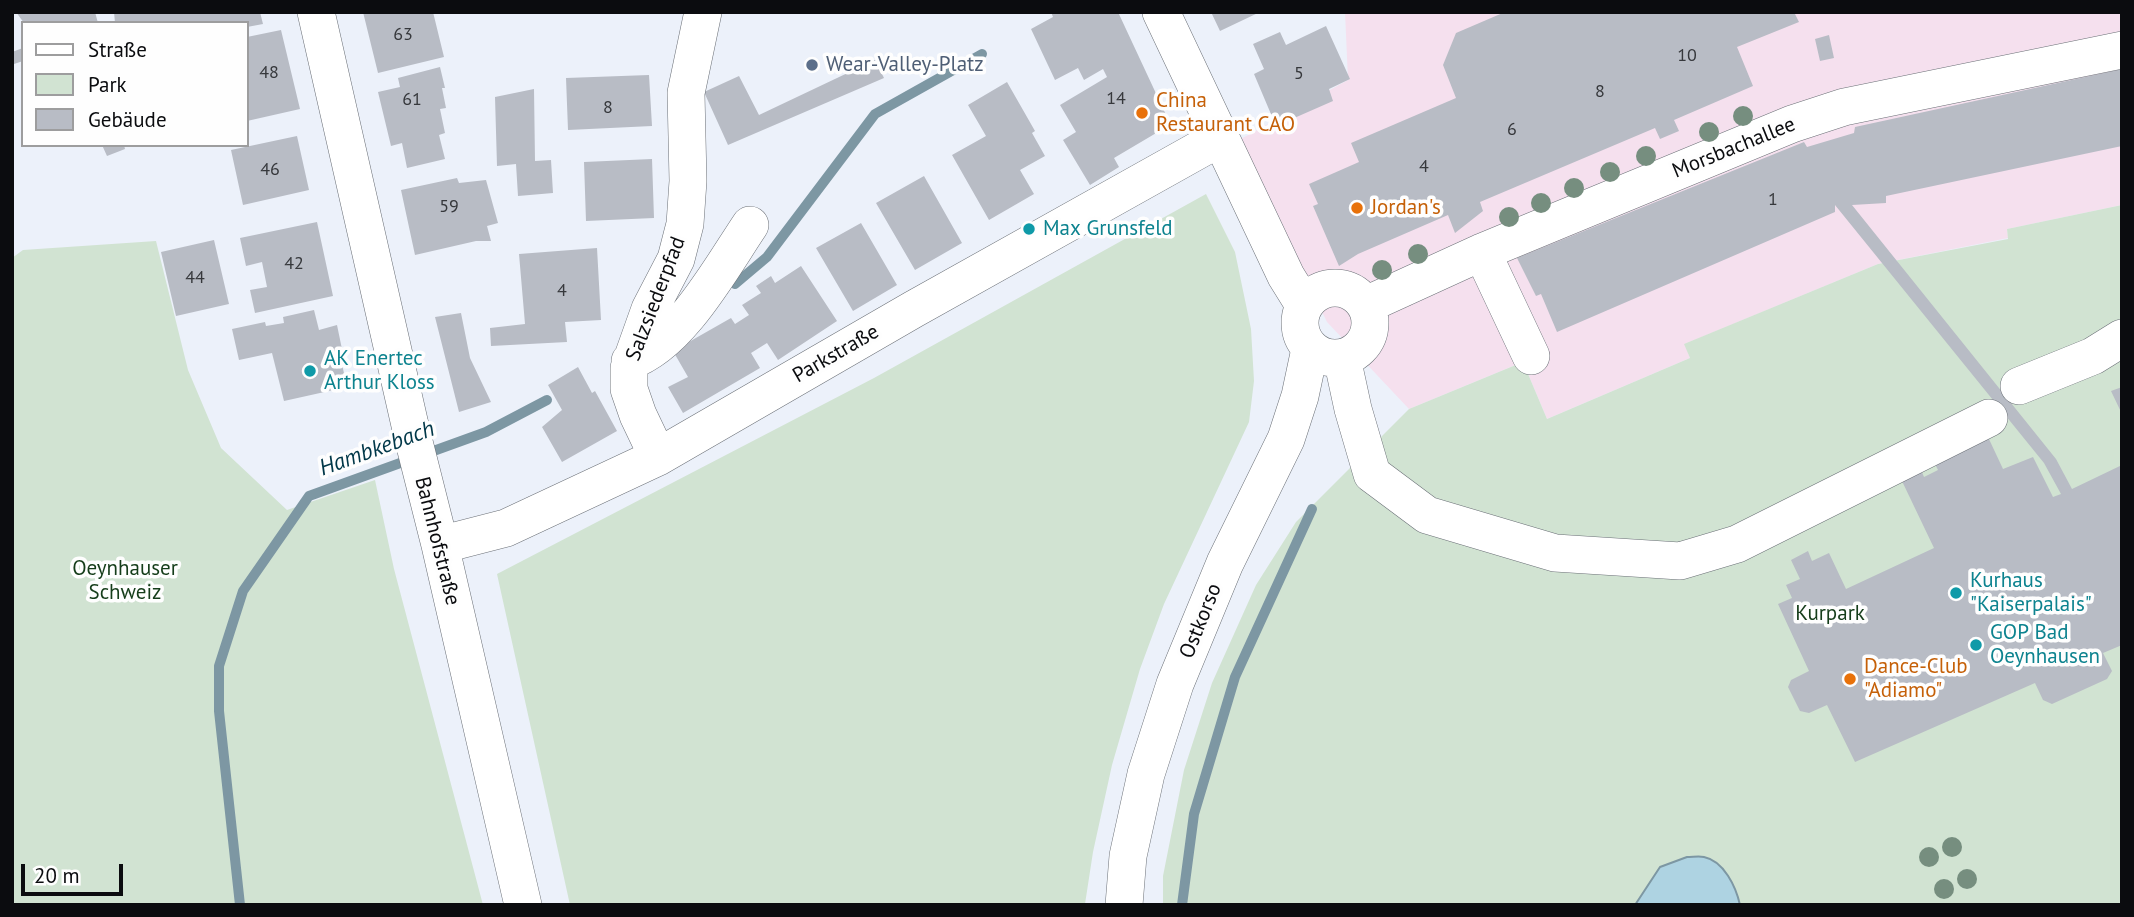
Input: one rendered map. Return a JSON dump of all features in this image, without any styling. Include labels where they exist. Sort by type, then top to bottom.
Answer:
[{"type":"street","name":"Bahnhofstraße","points":[[316,12],[523,905]]},
{"type":"street","name":"Salzsiederpfad","points":[[658,457],[629,389],[630,361],[650,309],[676,259],[685,224],[688,181],[686,93],[703,12]]},
{"type":"street","points":[[1161,12],[1286,276],[1304,305]]},
{"type":"street","name":"Morsbachallee","points":[[1366,305],[1482,252],[1780,129],[1844,107],[2122,50]]},
{"type":"street","name":"Parkstraße","points":[[440,545],[506,528],[658,457],[914,309],[1220,138]]},
{"type":"street","points":[[630,361],[643,357],[678,327],[750,225]]},
{"type":"street","points":[[1482,252],[1531,356]]},
{"type":"street","points":[[1337,288],[1349,290],[1366,305],[1371,327],[1368,338],[1353,354],[1326,353],[1303,339],[1300,316],[1304,305],[1317,292],[1337,288]]},
{"type":"street","points":[[2019,386],[2093,356],[2122,338]]},
{"type":"street","points":[[1326,353],[1353,409],[1372,474],[1427,515],[1555,554],[1680,561],[1737,544],[1989,418]]},
{"type":"street","name":"Ostkorso","points":[[1124,905],[1128,856],[1146,775],[1175,684],[1225,563],[1286,439],[1300,396],[1326,353]]},
{"type":"shaded area","points":[[1345,12],[2122,12],[2122,205],[2007,229],[2008,238],[1878,264],[1685,344],[1690,358],[1547,419],[1523,362],[1409,409],[1327,322],[1239,140],[1348,80]]},
{"type":"green space","points":[[1206,194],[1235,252],[1251,329],[1254,381],[1249,422],[1164,604],[1140,669],[1112,765],[1085,904],[570,905],[497,574],[874,378]]},
{"type":"green space","name":"Kurpark","points":[[2122,205],[2122,905],[1163,905],[1163,876],[1184,770],[1212,683],[1256,585],[1296,522],[1409,409],[1523,362],[1547,419],[1690,358],[1684,344],[1878,264],[2008,239],[2007,229]]},
{"type":"green space","name":"Oeynhauser Schweiz","points":[[156,241],[188,370],[221,448],[287,510],[375,480],[394,569],[483,905],[12,905],[12,258],[23,250]]},
{"type":"water","points":[[1687,857],[1704,857],[1718,864],[1736,890],[1740,905],[1635,905],[1660,867]]},
{"type":"building","points":[[16,12],[95,12],[97,21],[39,21],[23,21]]},
{"type":"building","points":[[114,12],[260,12],[263,24],[248,27],[248,21],[115,21]]},
{"type":"building","points":[[363,12],[433,12],[444,57],[378,73]]},
{"type":"building","points":[[1051,12],[1118,12],[1167,117],[1163,129],[1114,158],[1119,167],[1090,185],[1063,140],[1076,132],[1060,105],[1107,77],[1103,69],[1084,80],[1078,68],[1055,80],[1031,29],[1053,17]]},
{"type":"building","points":[[1211,12],[1260,12],[1220,31]]},
{"type":"building","points":[[1505,12],[1794,12],[1799,22],[1737,47],[1753,86],[1674,120],[1679,131],[1660,139],[1655,128],[1480,202],[1483,211],[1455,233],[1448,215],[1358,254],[1339,266],[1313,206],[1318,204],[1309,184],[1359,162],[1351,143],[1456,98],[1443,65],[1456,33]]},
{"type":"building","points":[[1326,26],[1350,79],[1329,89],[1333,101],[1276,126],[1254,74],[1264,69],[1253,44],[1280,32],[1286,45]]},
{"type":"building","points":[[281,30],[300,109],[248,121],[248,37]]},
{"type":"building","points":[[1829,35],[1834,58],[1820,61],[1815,39]]},
{"type":"building","points":[[21,49],[21,62],[14,64],[12,52]]},
{"type":"building","points":[[875,60],[884,78],[728,145],[704,92],[739,76],[759,115]]},
{"type":"building","points":[[440,67],[446,108],[440,109],[445,133],[439,135],[445,159],[407,168],[402,143],[391,146],[378,92],[400,87],[398,78]]},
{"type":"building","points":[[2122,69],[2122,146],[1886,196],[1886,203],[1852,205],[2056,459],[2072,489],[2122,465],[2122,645],[2103,653],[2112,671],[2107,679],[2052,704],[2043,700],[2035,683],[1855,762],[1827,705],[1809,713],[1800,711],[1788,687],[1791,680],[1809,671],[1778,604],[1792,598],[1786,585],[1800,579],[1791,560],[1808,551],[1812,561],[1829,553],[1846,589],[1934,548],[1901,479],[1921,470],[1924,477],[1938,470],[1934,462],[1988,437],[2003,469],[2033,457],[2053,497],[2061,494],[2044,463],[1835,205],[1835,212],[1557,332],[1541,294],[1536,296],[1517,258],[1804,142],[1807,147],[1854,133],[1855,127]]},
{"type":"building","points":[[649,75],[652,126],[568,130],[566,78]]},
{"type":"building","points":[[1007,82],[1035,131],[1032,133],[1045,156],[1020,170],[1034,194],[989,220],[952,155],[986,136],[968,105]]},
{"type":"building","points":[[534,89],[535,161],[551,160],[553,193],[518,196],[516,164],[497,166],[495,97]]},
{"type":"building","points":[[297,136],[309,190],[243,205],[231,150]]},
{"type":"building","points":[[103,147],[124,147],[125,149],[107,156]]},
{"type":"building","points":[[652,159],[654,218],[586,221],[584,162]]},
{"type":"building","points":[[924,176],[962,243],[915,270],[876,203]]},
{"type":"building","points":[[457,178],[459,183],[486,180],[498,223],[487,226],[491,241],[476,241],[415,255],[401,190]]},
{"type":"building","points":[[317,222],[333,296],[255,313],[250,290],[267,287],[262,262],[246,266],[240,238]]},
{"type":"building","points":[[861,223],[897,285],[853,311],[816,248]]},
{"type":"building","points":[[214,240],[229,304],[176,316],[161,252]]},
{"type":"building","points":[[597,248],[601,320],[565,322],[567,342],[491,346],[490,328],[525,324],[519,254]]},
{"type":"building","points":[[801,266],[837,321],[778,360],[767,343],[751,353],[760,368],[683,413],[668,387],[688,377],[673,351],[731,318],[735,324],[749,315],[742,305],[761,293],[756,286],[771,276],[775,283]]},
{"type":"building","name":"AK Enertec Arthur Kloss","points":[[314,310],[319,330],[337,325],[347,387],[284,401],[272,353],[239,360],[232,329],[265,322],[266,326],[284,323],[283,317]]},
{"type":"building","points":[[461,313],[470,358],[491,402],[459,412],[435,317]]},
{"type":"building","points":[[578,367],[617,431],[562,462],[542,427],[562,410],[548,385]]},
{"type":"building","points":[[2122,387],[2122,414],[2111,391]]},
{"type":"waterway","name":"Hambkebach","points":[[735,284],[767,257],[875,114],[982,54]]},
{"type":"waterway","name":"Hambkebach","points":[[240,905],[219,711],[219,666],[243,591],[309,496],[486,432],[547,400]]},
{"type":"waterway","points":[[1182,905],[1194,814],[1235,677],[1312,509]]},
{"type":"place","name":"Wear-Valley-Platz","points":[[812,65]]},
{"type":"place","name":"China Restaurant CAO","points":[[1142,113]]},
{"type":"place","name":"Jordan's","points":[[1357,208]]},
{"type":"place","name":"Max Grunsfeld","points":[[1029,229]]},
{"type":"place","name":"AK Enertec Arthur Kloss","points":[[310,371]]},
{"type":"place","name":"Kurhaus \"Kaiserpalais\"","points":[[1956,593]]},
{"type":"place","name":"GOP Bad Oeynhausen","points":[[1976,645]]},
{"type":"place","name":"Dance-Club \"Adiamo\"","points":[[1850,679]]}]
